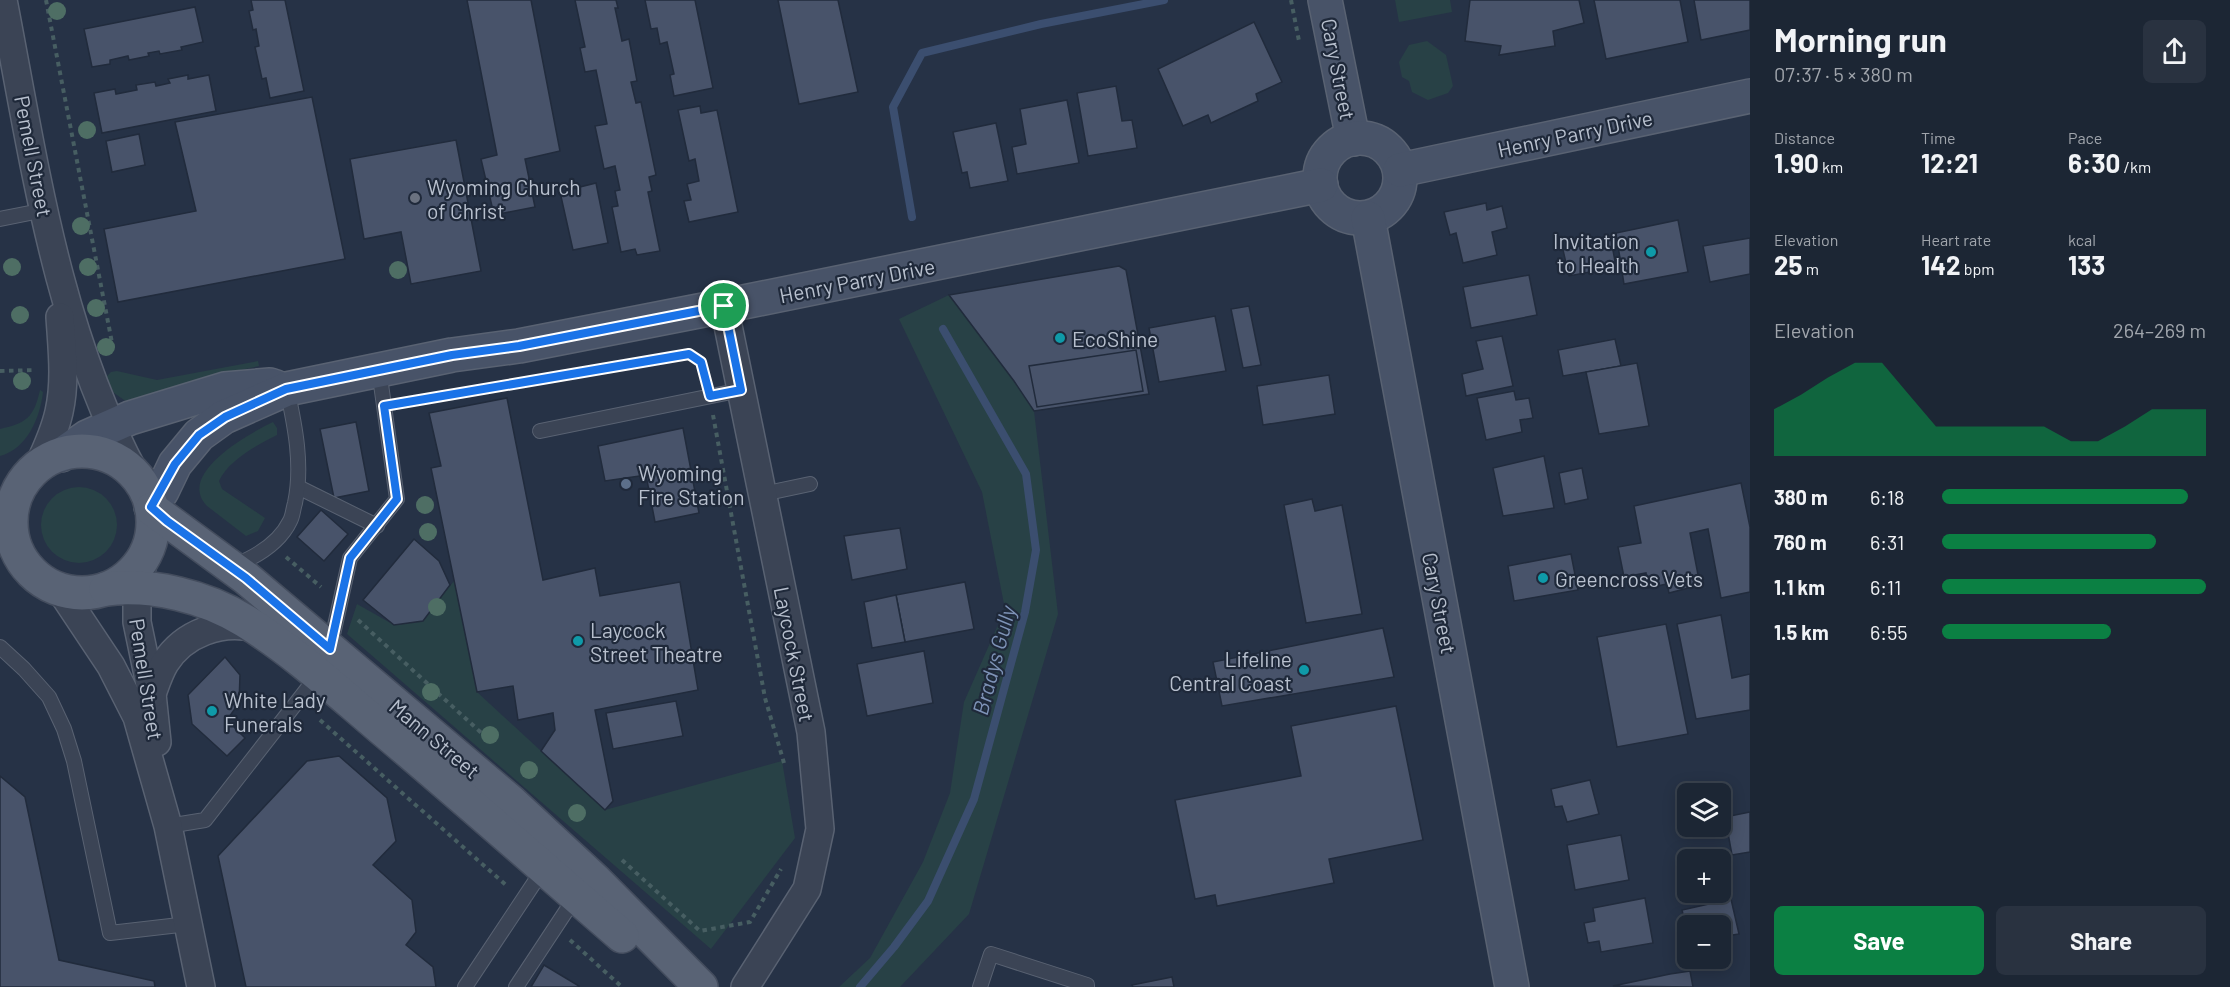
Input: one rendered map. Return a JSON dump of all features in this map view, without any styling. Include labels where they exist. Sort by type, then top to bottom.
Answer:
[{"type":"main road","name":"Cary Street","points":[[1325,0],[1353,139]]},
{"type":"main road","name":"Henry Parry Drive","points":[[1400,170],[1750,96]]},
{"type":"main road","points":[[1365,138],[1377,142],[1391,153],[1400,170],[1401,183],[1390,206],[1368,218],[1343,215],[1325,197],[1321,185],[1320,173],[1331,150],[1353,139],[1365,138]]},
{"type":"main road","name":"Henry Parry Drive","points":[[151,508],[175,464],[199,435],[225,417],[286,389],[452,355],[519,346],[724,306],[1321,185]]},
{"type":"main road","name":"Cary Street","points":[[1368,218],[1512,987]]},
{"type":"main road","name":"Henry Parry Drive","points":[[45,463],[87,437],[112,425],[225,388],[270,385],[286,389]]},
{"type":"main road","points":[[0,476],[45,463],[72,452],[96,452],[118,461],[143,486],[151,508],[152,532],[145,555],[124,579],[121,588],[77,593],[55,587],[0,562]]},
{"type":"main road","points":[[45,463],[28,477],[16,497],[12,531],[25,563],[42,580],[55,587]]},
{"type":"main road","name":"Mann Street","points":[[151,508],[231,567],[316,675],[510,801],[596,881],[700,987]]},
{"type":"main road","name":"Mann Street","points":[[121,588],[177,594],[209,604],[244,620],[316,675],[652,961],[687,987]]},
{"type":"street","name":"Pemell Street","points":[[3,0],[51,242],[62,338],[59,412],[45,463]]},
{"type":"street","name":"Pemell Street","points":[[51,242],[85,362],[136,477]]},
{"type":"street","name":"Laycock Street","points":[[724,306],[811,732],[820,829],[807,889],[745,987]]},
{"type":"street","name":"Pemell Street","points":[[55,587],[96,642],[124,689],[146,742],[165,815],[201,987]]},
{"type":"street","name":"Pemell Street","points":[[121,588],[137,622],[152,694],[165,815]]},
{"type":"street","points":[[152,694],[165,662],[193,637],[219,626],[244,625],[255,628]]},
{"type":"lane","points":[[0,219],[45,210]]},
{"type":"lane","points":[[165,815],[205,820],[316,675],[341,604],[350,558],[397,499],[379,370]]},
{"type":"lane","points":[[231,567],[255,557],[272,544],[291,521],[298,486],[296,432],[286,389]]},
{"type":"lane","points":[[540,431],[741,390]]},
{"type":"lane","points":[[763,494],[810,484]]},
{"type":"lane","points":[[298,486],[377,526]]},
{"type":"lane","points":[[0,647],[24,669],[49,698],[63,729],[74,761],[110,933],[188,924]]},
{"type":"lane","points":[[465,987],[544,868]]},
{"type":"lane","points":[[516,987],[576,896]]},
{"type":"lane","points":[[980,987],[991,954],[1055,981],[1087,985],[1087,987]]},
{"type":"path","points":[[46,0],[114,357]]},
{"type":"path","points":[[384,406],[689,354],[701,362],[710,396],[765,698],[786,773]]},
{"type":"path","points":[[0,371],[37,370]]},
{"type":"path","points":[[272,544],[341,604],[495,746]]},
{"type":"path","points":[[316,675],[523,900]]},
{"type":"path","points":[[615,854],[700,931],[750,922],[784,865]]},
{"type":"path","points":[[555,927],[622,987]]},
{"type":"green space","points":[[1395,0],[1450,0],[1452,12],[1399,22]]},
{"type":"green space","points":[[1427,41],[1446,55],[1453,86],[1448,93],[1428,100],[1412,92],[1409,81],[1402,77],[1399,62],[1409,45]]},
{"type":"green space","points":[[949,295],[1034,411],[1058,614],[969,914],[900,987],[839,987],[870,958],[923,862],[950,793],[964,702],[1005,609],[982,492],[899,319]]},
{"type":"green space","points":[[258,361],[259,366],[204,378],[166,392],[127,402],[114,393],[106,377],[111,372],[117,371],[157,380]]},
{"type":"green space","points":[[40,390],[43,392],[39,412],[31,431],[18,447],[0,456],[0,429],[17,424],[28,417],[35,407]]},
{"type":"green space","points":[[273,422],[277,428],[277,435],[252,448],[236,460],[219,481],[222,489],[265,518],[258,531],[246,536],[207,506],[200,494],[201,481],[219,456],[233,445]]},
{"type":"green space","points":[[79,487],[94,490],[106,498],[114,510],[117,525],[114,540],[106,552],[94,560],[79,563],[64,560],[52,552],[44,540],[41,525],[44,510],[52,498],[64,490]]},
{"type":"green space","points":[[454,581],[477,692],[605,810],[782,761],[795,838],[711,949],[347,634],[357,604],[394,625],[422,621]]},
{"type":"building","points":[[251,0],[285,0],[304,91],[270,98],[266,78],[262,79],[255,47],[259,46],[249,11],[253,10]]},
{"type":"building","points":[[467,0],[531,0],[560,151],[525,159],[535,207],[494,215],[481,159],[497,155]]},
{"type":"building","points":[[575,0],[616,0],[618,8],[615,8],[622,41],[629,39],[637,81],[631,82],[636,103],[641,102],[656,175],[649,177],[652,191],[648,192],[660,251],[637,255],[635,249],[621,252],[612,207],[618,206],[615,191],[620,190],[615,166],[604,169],[595,126],[607,124],[596,70],[585,72],[580,48],[585,47]]},
{"type":"building","points":[[645,0],[695,0],[713,88],[674,96],[670,75],[674,74],[667,42],[660,44],[657,28],[651,29]]},
{"type":"building","points":[[778,0],[838,0],[858,92],[799,104]]},
{"type":"building","points":[[1470,0],[1579,0],[1584,23],[1553,31],[1555,46],[1499,55],[1501,46],[1465,41]]},
{"type":"building","points":[[1594,0],[1680,0],[1688,42],[1606,59]]},
{"type":"building","points":[[1694,0],[1750,0],[1750,30],[1701,40]]},
{"type":"building","points":[[195,7],[203,42],[181,47],[182,50],[160,54],[159,51],[148,53],[149,56],[129,60],[128,56],[110,60],[110,64],[92,67],[84,29]]},
{"type":"building","points":[[1254,22],[1282,82],[1256,94],[1258,101],[1211,123],[1208,115],[1183,126],[1158,69]]},
{"type":"building","points":[[188,75],[188,79],[209,75],[216,111],[102,133],[94,93],[115,89],[116,94],[137,90],[136,85],[155,82],[156,86],[170,83],[168,79]]},
{"type":"building","points":[[1116,86],[1122,121],[1132,120],[1137,148],[1088,156],[1077,93]]},
{"type":"building","points":[[312,97],[345,259],[118,302],[104,229],[196,211],[175,122]]},
{"type":"building","points":[[1067,100],[1079,163],[1017,174],[1012,147],[1026,144],[1020,109]]},
{"type":"building","points":[[700,106],[701,113],[717,110],[738,212],[689,222],[684,201],[691,200],[687,184],[699,181],[695,159],[689,161],[678,110]]},
{"type":"building","points":[[996,123],[1008,181],[970,188],[967,172],[962,173],[953,132]]},
{"type":"building","points":[[139,134],[145,165],[112,172],[106,141]]},
{"type":"building","points":[[456,140],[481,271],[411,284],[401,232],[364,239],[350,159]]},
{"type":"building","points":[[596,183],[608,243],[573,250],[560,192]]},
{"type":"building","points":[[1486,203],[1487,210],[1502,206],[1507,228],[1492,232],[1497,255],[1463,263],[1456,233],[1450,235],[1444,212]]},
{"type":"building","name":"Invitation to Health","points":[[1678,220],[1688,272],[1624,284],[1616,233]]},
{"type":"building","points":[[1750,238],[1750,274],[1710,282],[1703,246]]},
{"type":"building","points":[[1611,239],[1616,267],[1569,276],[1563,250]]},
{"type":"building","name":"EcoShine","points":[[1119,266],[1126,270],[1149,394],[1034,411],[949,295]]},
{"type":"building","points":[[1529,275],[1537,315],[1471,328],[1463,287]]},
{"type":"building","points":[[1249,306],[1261,365],[1243,368],[1231,309]]},
{"type":"building","points":[[1215,316],[1226,371],[1159,382],[1149,328]]},
{"type":"building","points":[[1502,336],[1513,386],[1466,396],[1462,374],[1483,369],[1476,341]]},
{"type":"building","points":[[1615,339],[1621,366],[1563,376],[1558,350]]},
{"type":"building","points":[[1136,350],[1143,391],[1037,407],[1029,366]]},
{"type":"building","points":[[1637,363],[1649,426],[1599,434],[1586,372]]},
{"type":"building","points":[[1329,375],[1335,414],[1263,425],[1257,386]]},
{"type":"building","points":[[1514,391],[1516,400],[1529,398],[1533,418],[1520,420],[1522,432],[1486,440],[1477,398]]},
{"type":"building","name":"Laycock Street Theatre","points":[[507,398],[543,580],[595,568],[600,596],[680,582],[698,690],[595,710],[613,801],[605,810],[541,751],[555,730],[553,713],[518,720],[513,686],[477,692],[431,468],[441,466],[429,413]]},
{"type":"building","points":[[356,422],[369,491],[334,498],[320,429]]},
{"type":"building","points":[[683,428],[699,513],[655,522],[646,475],[605,481],[598,446]]},
{"type":"building","points":[[1544,456],[1554,508],[1503,516],[1493,468]]},
{"type":"building","points":[[1582,468],[1588,499],[1565,504],[1559,473]]},
{"type":"building","points":[[1741,483],[1750,527],[1750,592],[1721,598],[1708,529],[1690,533],[1700,585],[1669,593],[1667,584],[1648,588],[1646,573],[1624,577],[1618,547],[1641,543],[1634,506]]},
{"type":"building","points":[[1312,499],[1315,511],[1342,505],[1362,614],[1306,623],[1284,505]]},
{"type":"building","points":[[321,510],[348,534],[324,561],[297,537]]},
{"type":"building","points":[[900,528],[907,569],[852,580],[844,536]]},
{"type":"building","points":[[414,539],[439,561],[450,585],[423,621],[394,625],[363,600]]},
{"type":"building","name":"Greencross Vets","points":[[1571,554],[1578,590],[1514,601],[1508,566]]},
{"type":"building","points":[[965,582],[974,629],[905,642],[896,595]]},
{"type":"building","points":[[896,595],[905,642],[872,648],[864,602]]},
{"type":"building","points":[[1721,615],[1732,678],[1750,674],[1750,710],[1696,719],[1677,624]]},
{"type":"building","points":[[1666,624],[1688,734],[1617,747],[1597,637]]},
{"type":"building","name":"Lifeline Central Coast","points":[[1383,628],[1394,677],[1222,706],[1213,662]]},
{"type":"building","points":[[924,651],[933,703],[867,716],[857,664]]},
{"type":"building","name":"White Lady Funerals","points":[[225,657],[240,675],[239,703],[227,720],[245,738],[227,756],[192,724],[188,695]]},
{"type":"building","points":[[676,701],[683,736],[613,749],[606,713]]},
{"type":"building","points":[[1396,706],[1423,840],[1329,859],[1334,883],[1217,906],[1215,895],[1195,899],[1175,800],[1301,776],[1291,726]]},
{"type":"building","points":[[339,756],[387,798],[396,841],[373,865],[412,900],[416,932],[406,945],[433,967],[436,987],[246,987],[218,856],[307,761]]},
{"type":"building","points":[[0,776],[25,797],[59,960],[154,981],[155,987],[0,987]]},
{"type":"building","points":[[1590,780],[1599,814],[1567,822],[1562,806],[1555,807],[1551,789]]},
{"type":"building","points":[[1750,812],[1750,852],[1732,855],[1729,837],[1731,837],[1731,816]]},
{"type":"building","points":[[1621,835],[1629,880],[1575,890],[1567,845]]},
{"type":"building","points":[[1645,898],[1653,943],[1601,952],[1599,941],[1588,943],[1584,923],[1595,921],[1593,908]]},
{"type":"building","points":[[1731,899],[1739,934],[1731,935],[1731,915],[1683,915],[1682,910],[1713,903],[1731,903]]},
{"type":"building","points":[[544,965],[579,986],[579,987],[531,987]]},
{"type":"building","points":[[1690,971],[1693,987],[1613,986],[1670,974]]},
{"type":"building","points":[[1172,977],[1174,987],[1133,987],[1132,985]]},
{"type":"waterway","name":"Bradys Gully","points":[[912,217],[893,107],[922,53],[1041,24],[1164,0]]},
{"type":"waterway","name":"Bradys Gully","points":[[860,987],[894,947],[928,901],[974,799],[1025,612],[1036,550],[1026,474],[943,329]]},
{"type":"place","name":"Wyoming Church of Christ","points":[[415,198]]},
{"type":"place","name":"Invitation to Health","points":[[1651,252]]},
{"type":"place","name":"EcoShine","points":[[1060,338]]},
{"type":"place","name":"Wyoming Fire Station","points":[[626,484]]},
{"type":"place","name":"Greencross Vets","points":[[1543,578]]},
{"type":"place","name":"Laycock Street Theatre","points":[[578,641]]},
{"type":"place","name":"Lifeline Central Coast","points":[[1304,670]]},
{"type":"place","name":"White Lady Funerals","points":[[212,711]]},
{"type":"route","points":[[724,306],[741,390],[710,396],[701,362],[689,354],[384,406],[397,499],[350,558],[330,649],[246,578],[151,507],[182,454],[208,427],[286,389],[452,355],[519,346],[724,306]]}]
